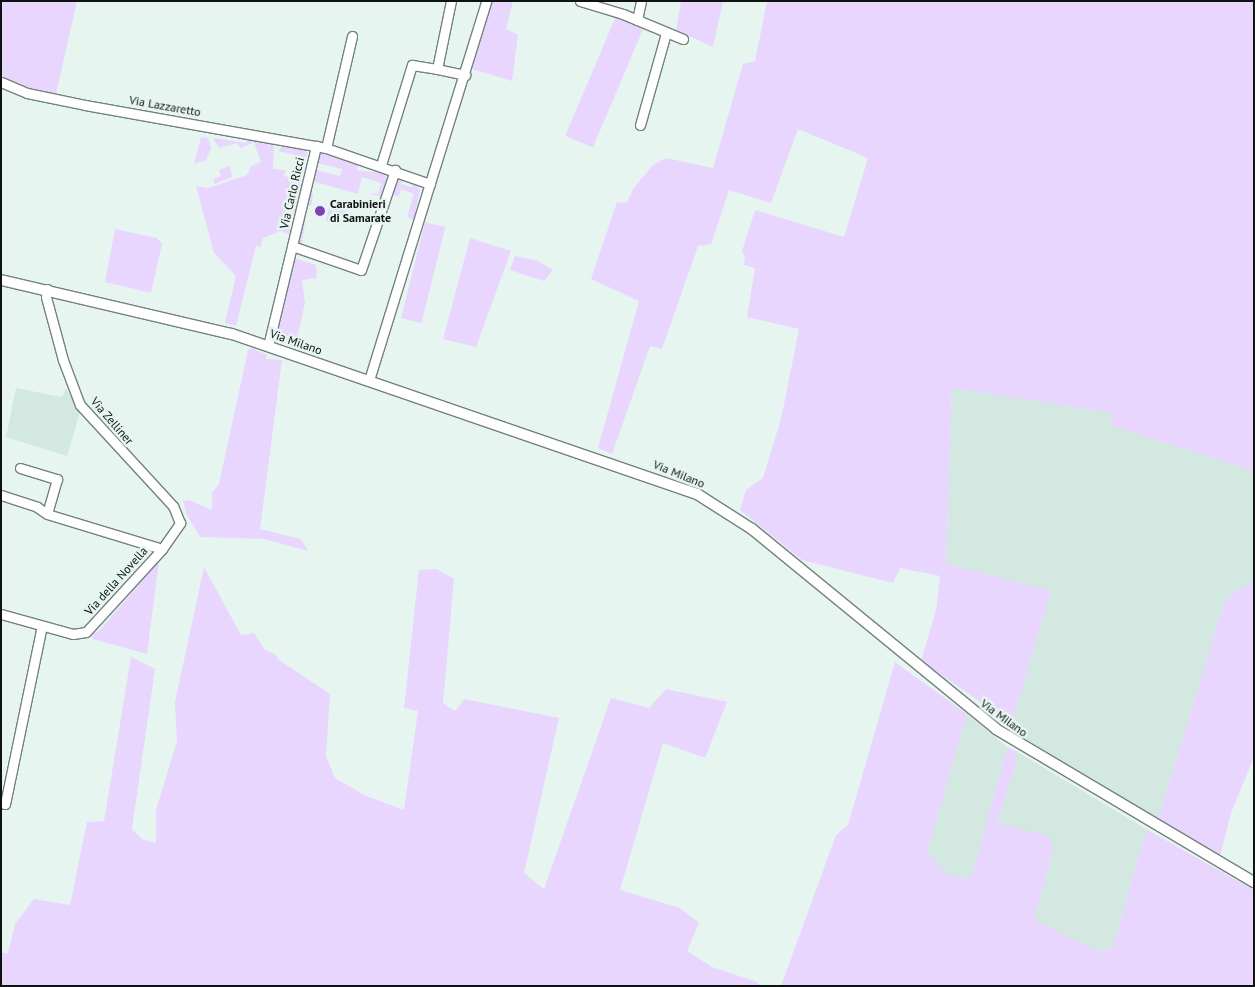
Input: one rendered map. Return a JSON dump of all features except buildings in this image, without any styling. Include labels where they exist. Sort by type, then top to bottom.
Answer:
[{"type":"street","points":[[437,69],[451,1]]},
{"type":"street","points":[[369,380],[465,75],[486,1]]},
{"type":"street","points":[[580,1],[637,20],[683,40]]},
{"type":"street","points":[[637,20],[642,1]]},
{"type":"street","points":[[640,125],[666,33]]},
{"type":"street","points":[[326,148],[352,36]]},
{"type":"street","points":[[381,165],[412,65],[465,75]]},
{"type":"street","name":"Via Lazzaretto","points":[[1,82],[27,93],[85,105],[326,148],[381,165],[430,184]]},
{"type":"street","name":"Via Carlo Ricci","points":[[268,346],[316,146]]},
{"type":"street","name":"Via Carlo Ricci","points":[[292,246],[360,270],[395,170]]},
{"type":"street","name":"Via Milano","points":[[1,280],[191,323],[268,346],[665,480],[709,499],[752,529],[996,729],[1085,785],[1254,882]]},
{"type":"street","name":"Via Zelliner","points":[[47,289],[46,297],[63,360],[80,404],[173,506],[180,523]]},
{"type":"street","points":[[20,468],[57,479],[47,514]]},
{"type":"street","points":[[1,495],[37,507],[47,514],[162,549]]},
{"type":"street","name":"Via della Novella","points":[[1,614],[73,634],[86,632],[162,549],[180,523]]},
{"type":"street","points":[[3,804],[42,626]]},
{"type":"shaded area","points":[[1,1],[77,1],[56,94],[21,86],[1,76]]},
{"type":"shaded area","points":[[491,1],[513,1],[506,29],[518,35],[512,81],[472,69]]},
{"type":"shaded area","points":[[681,1],[723,1],[713,47],[676,30]]},
{"type":"shaded area","points":[[767,1],[1254,1],[1254,471],[1112,426],[1112,413],[952,388],[946,564],[1051,591],[1010,729],[975,698],[921,661],[936,610],[940,576],[900,568],[893,583],[802,560],[740,510],[746,490],[763,478],[781,419],[799,329],[747,317],[755,268],[744,265],[745,257],[742,251],[755,210],[844,237],[868,158],[798,129],[771,203],[729,190],[711,244],[698,246],[662,349],[650,346],[612,454],[598,448],[639,301],[591,279],[617,202],[627,203],[633,189],[653,165],[666,158],[713,168],[743,64],[755,61]]},
{"type":"shaded area","points":[[616,16],[644,28],[593,147],[565,136]]},
{"type":"shaded area","points":[[201,137],[208,138],[211,148],[206,160],[194,164]]},
{"type":"shaded area","points":[[213,138],[246,143],[248,138],[274,143],[273,169],[286,170],[284,176],[297,179],[299,156],[278,151],[284,144],[304,148],[307,153],[301,183],[304,184],[292,235],[281,231],[263,238],[261,247],[256,246],[236,326],[225,323],[236,276],[214,253],[196,186],[208,188],[247,175],[251,166],[261,162],[254,142],[241,148],[237,143],[219,148]]},
{"type":"shaded area","points":[[320,153],[358,164],[357,170],[387,174],[382,197],[368,193],[378,194],[381,183],[362,177],[358,194],[312,181],[317,164],[316,170],[340,176],[342,169],[317,163]]},
{"type":"shaded area","points":[[230,166],[232,177],[215,184],[213,179],[221,176],[219,170]]},
{"type":"shaded area","points":[[396,178],[403,179],[401,184],[411,187],[416,184],[420,190],[414,220],[407,217],[414,194],[401,189],[399,196],[391,195]]},
{"type":"shaded area","points":[[310,188],[313,195],[311,206],[307,205],[303,238],[299,238],[303,240],[301,247],[297,242]]},
{"type":"shaded area","points":[[345,199],[350,200],[344,225],[326,221],[330,203],[343,206]]},
{"type":"shaded area","points":[[425,222],[445,227],[421,323],[401,318]]},
{"type":"shaded area","points":[[115,229],[157,238],[162,244],[151,293],[105,282]]},
{"type":"shaded area","points":[[470,238],[511,251],[476,347],[443,339]]},
{"type":"shaded area","points":[[515,256],[538,261],[553,270],[544,281],[510,270]]},
{"type":"shaded area","points":[[293,258],[316,265],[317,278],[302,280],[305,303],[295,347],[277,341],[275,335]]},
{"type":"shaded area","points":[[252,348],[267,355],[266,359],[282,360],[260,529],[301,539],[308,551],[264,539],[200,537],[186,513],[183,501],[189,500],[212,510],[212,493],[219,484],[248,350]]},
{"type":"shaded area","points":[[16,388],[62,397],[66,388],[80,412],[67,456],[6,437]]},
{"type":"shaded area","points":[[952,388],[1112,413],[1112,426],[1254,471],[1254,580],[1225,600],[1158,820],[1010,729],[1051,591],[946,564]]},
{"type":"shaded area","points":[[159,561],[147,654],[93,639],[92,634],[99,631]]},
{"type":"shaded area","points":[[204,567],[241,635],[254,633],[265,650],[275,654],[279,660],[330,694],[326,756],[335,778],[366,796],[404,810],[418,711],[404,708],[419,570],[437,569],[454,579],[443,703],[455,711],[464,699],[559,718],[524,873],[544,889],[611,698],[649,708],[666,689],[727,702],[705,758],[663,743],[620,890],[680,908],[699,923],[687,951],[712,967],[757,982],[760,986],[1,986],[1,953],[8,953],[15,924],[34,899],[70,905],[87,822],[104,821],[131,657],[155,669],[132,829],[142,839],[156,843],[156,810],[177,741],[175,702]]},
{"type":"shaded area","points":[[1254,580],[1254,757],[1231,813],[1220,856],[1158,820],[1225,600]]},
{"type":"shaded area","points":[[895,662],[967,714],[927,852],[947,875],[971,879],[1007,747],[1016,751],[1016,764],[997,823],[1049,836],[1053,850],[1034,920],[1091,948],[1102,951],[1113,948],[1146,829],[1254,890],[1254,986],[781,986],[836,835],[848,825]]},
{"type":"shaded area","points":[[967,714],[1007,747],[971,879],[947,875],[927,852]]},
{"type":"shaded area","points":[[1016,751],[1146,829],[1113,948],[1102,951],[1091,948],[1034,920],[1053,850],[997,823],[1016,764]]},
{"type":"place","name":"Carabinieri di Samarate","points":[[320,211]]}]
